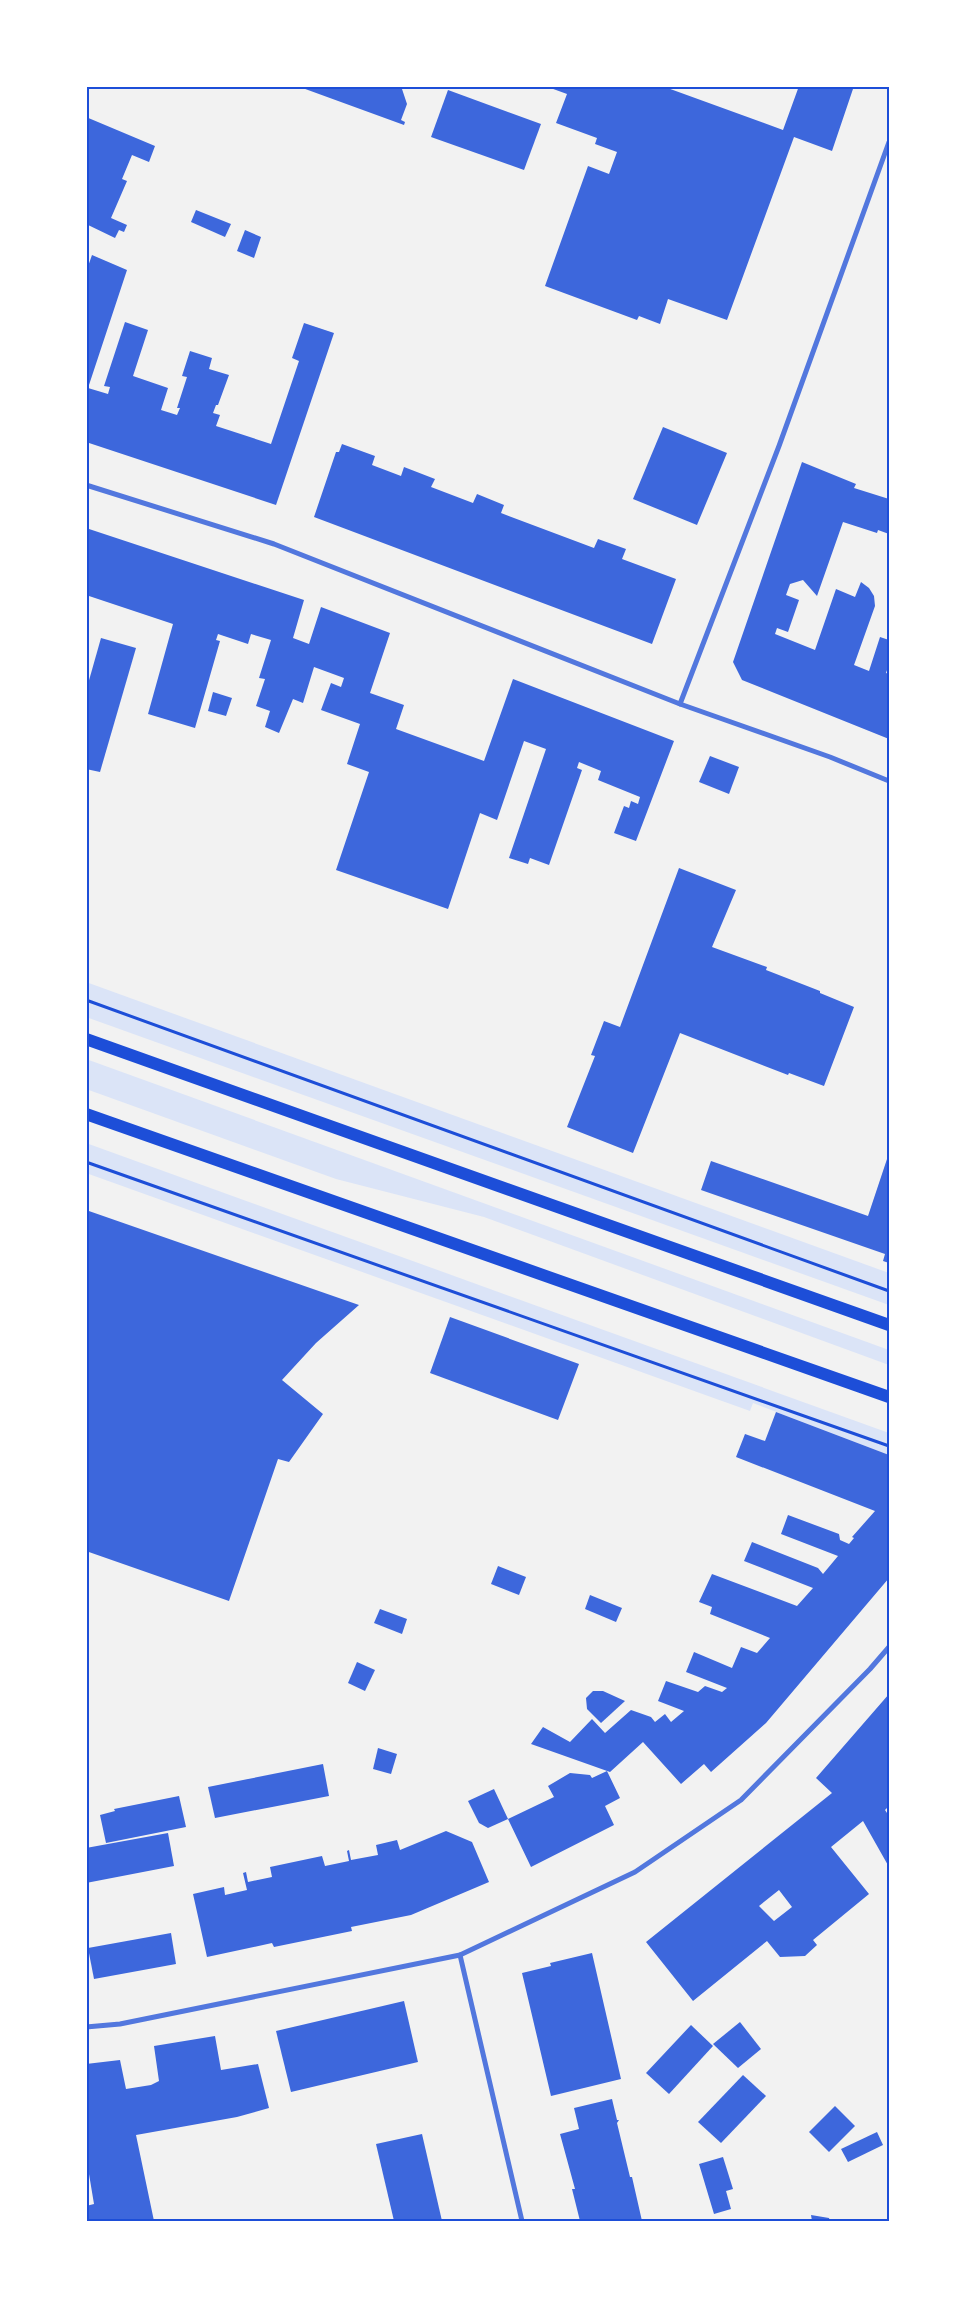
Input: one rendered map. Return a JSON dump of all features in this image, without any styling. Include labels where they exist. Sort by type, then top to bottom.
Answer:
[{"type":"main road","points":[[86,1039],[889,1325]]},
{"type":"main road","points":[[86,1114],[889,1397]]},
{"type":"street","points":[[680,704],[779,446],[889,142]]},
{"type":"street","points":[[86,485],[274,544],[680,704],[830,757],[889,781]]},
{"type":"street","points":[[86,2027],[120,2024],[460,1955],[635,1872],[741,1800],[870,1669],[889,1647]]},
{"type":"street","points":[[460,1955],[522,2221]]},
{"type":"path","points":[[86,1000],[889,1291]]},
{"type":"path","points":[[86,1162],[889,1446]]},
{"type":"shaded area","points":[[86,982],[889,1273],[889,1305],[86,1017]]},
{"type":"shaded area","points":[[86,1059],[889,1350],[889,1365],[484,1217],[336,1179],[86,1089]]},
{"type":"shaded area","points":[[86,1143],[889,1433],[889,1455],[753,1403],[750,1411],[86,1173]]},
{"type":"building","points":[[297,86],[401,86],[407,104],[401,120],[405,122],[404,125]]},
{"type":"building","points":[[545,86],[662,86],[783,130],[799,86],[854,86],[832,151],[794,137],[727,320],[668,299],[660,324],[639,316],[637,320],[545,286],[588,166],[609,174],[617,152],[595,144],[597,138],[556,123],[567,94]]},
{"type":"building","points":[[448,90],[541,124],[524,170],[431,137]]},
{"type":"building","points":[[86,117],[155,146],[149,162],[132,155],[122,179],[127,181],[111,218],[127,225],[124,232],[119,230],[115,238],[86,224]]},
{"type":"building","points":[[196,210],[231,224],[225,237],[191,222]]},
{"type":"building","points":[[245,230],[261,237],[254,258],[237,251]]},
{"type":"building","points":[[92,255],[127,270],[88,388],[108,394],[110,387],[104,386],[125,322],[148,330],[133,376],[168,388],[161,410],[177,415],[180,408],[177,408],[187,377],[182,376],[190,351],[212,358],[209,369],[229,375],[218,405],[216,405],[213,413],[220,415],[216,426],[271,444],[299,361],[292,358],[304,323],[334,333],[276,505],[86,442],[86,272]]},
{"type":"building","points":[[663,427],[727,453],[697,525],[633,499]]},
{"type":"building","points":[[342,444],[375,456],[372,465],[401,476],[404,467],[435,479],[431,487],[473,503],[477,494],[504,505],[501,513],[594,548],[598,539],[626,549],[622,559],[676,579],[652,644],[314,517],[336,452],[339,452]]},
{"type":"building","points":[[802,462],[856,484],[854,488],[889,499],[889,534],[878,530],[877,533],[843,522],[817,596],[803,580],[790,584],[786,595],[799,600],[788,632],[777,628],[775,634],[815,650],[836,589],[855,597],[861,582],[869,588],[874,596],[875,606],[854,665],[869,671],[880,637],[889,640],[889,664],[886,673],[889,674],[889,739],[742,680],[733,662]]},
{"type":"building","points":[[86,528],[304,600],[293,638],[309,644],[321,607],[390,633],[370,693],[404,705],[396,729],[484,761],[513,679],[674,741],[636,841],[614,833],[624,806],[629,808],[631,801],[638,804],[640,797],[598,780],[601,771],[579,762],[577,768],[582,770],[549,865],[530,858],[528,864],[509,858],[546,749],[524,741],[497,820],[480,813],[448,909],[336,870],[369,772],[347,764],[360,724],[321,710],[331,683],[341,687],[344,678],[314,667],[303,703],[293,699],[279,733],[265,727],[270,711],[256,706],[265,679],[259,678],[271,640],[251,634],[248,644],[218,634],[216,640],[220,641],[195,728],[148,714],[173,624],[86,595]]},
{"type":"building","points":[[101,638],[136,648],[100,772],[86,769],[86,691]]},
{"type":"building","points":[[213,692],[232,698],[226,716],[208,711]]},
{"type":"building","points":[[710,756],[739,767],[729,794],[699,782]]},
{"type":"building","points":[[679,868],[736,890],[712,947],[767,967],[766,970],[820,991],[820,993],[854,1007],[824,1086],[789,1073],[788,1075],[680,1033],[633,1153],[567,1127],[595,1056],[591,1055],[604,1021],[620,1027]]},
{"type":"building","points":[[888,1156],[889,1263],[883,1261],[885,1254],[701,1190],[711,1161],[868,1216]]},
{"type":"building","points":[[86,1210],[359,1305],[316,1343],[282,1380],[323,1414],[289,1462],[278,1459],[229,1601],[86,1551]]},
{"type":"building","points":[[450,1317],[579,1364],[558,1420],[430,1373]]},
{"type":"building","points":[[776,1412],[889,1455],[889,1578],[766,1723],[711,1772],[704,1764],[681,1784],[643,1742],[610,1772],[531,1744],[543,1727],[570,1742],[592,1719],[605,1733],[631,1710],[651,1717],[655,1722],[665,1714],[671,1722],[684,1711],[658,1701],[666,1681],[698,1692],[705,1686],[722,1692],[727,1688],[686,1672],[694,1652],[732,1668],[741,1647],[757,1653],[770,1638],[710,1614],[712,1607],[699,1602],[712,1574],[797,1606],[813,1588],[744,1561],[752,1542],[818,1568],[823,1574],[838,1556],[781,1534],[788,1515],[839,1534],[840,1540],[849,1544],[854,1538],[852,1537],[875,1511],[736,1457],[745,1434],[765,1441]]},
{"type":"building","points":[[498,1566],[526,1577],[519,1595],[491,1584]]},
{"type":"building","points":[[590,1595],[622,1608],[616,1622],[585,1609]]},
{"type":"building","points":[[380,1609],[407,1619],[402,1634],[374,1623]]},
{"type":"building","points":[[357,1662],[375,1670],[365,1691],[348,1683]]},
{"type":"building","points":[[593,1691],[603,1691],[625,1701],[601,1723],[587,1709],[586,1698]]},
{"type":"building","points":[[889,1694],[889,1806],[885,1810],[889,1816],[889,1867],[863,1821],[831,1847],[869,1894],[813,1940],[817,1945],[805,1956],[780,1957],[767,1941],[693,2001],[646,1942],[832,1793],[816,1778]],"holes":[[[779,1890],[792,1907],[774,1921],[759,1906]]]},
{"type":"building","points":[[378,1748],[397,1754],[391,1774],[373,1769]]},
{"type":"building","points":[[323,1764],[329,1796],[215,1818],[208,1787]]},
{"type":"building","points":[[607,1771],[620,1798],[605,1806],[614,1825],[531,1867],[508,1819],[554,1797],[548,1786],[570,1773],[590,1775],[592,1778]]},
{"type":"building","points":[[494,1789],[508,1819],[488,1828],[479,1823],[468,1801]]},
{"type":"building","points":[[179,1796],[186,1827],[106,1843],[100,1815],[115,1811],[114,1809]]},
{"type":"building","points":[[446,1831],[472,1842],[489,1882],[411,1915],[351,1927],[352,1931],[274,1947],[272,1943],[207,1957],[193,1894],[224,1887],[225,1895],[247,1890],[243,1873],[246,1872],[248,1882],[272,1877],[270,1867],[322,1856],[325,1866],[349,1861],[347,1851],[349,1850],[351,1860],[378,1855],[376,1845],[397,1840],[400,1850]]},
{"type":"building","points":[[168,1833],[174,1866],[86,1883],[86,1848]]},
{"type":"building","points":[[171,1933],[176,1964],[94,1979],[88,1948]]},
{"type":"building","points":[[592,1953],[621,2079],[551,2096],[522,1973],[551,1966],[550,1963]]},
{"type":"building","points":[[404,2001],[418,2062],[291,2092],[276,2031]]},
{"type":"building","points":[[740,2022],[761,2049],[738,2068],[713,2044]]},
{"type":"building","points":[[691,2025],[713,2046],[669,2094],[646,2073]]},
{"type":"building","points":[[215,2036],[221,2070],[258,2064],[269,2108],[237,2117],[136,2135],[154,2221],[86,2221],[86,2206],[94,2204],[86,2156],[86,2064],[120,2060],[126,2089],[151,2085],[159,2081],[154,2046]]},
{"type":"building","points":[[743,2075],[766,2096],[721,2143],[698,2122]]},
{"type":"building","points":[[612,2099],[617,2120],[619,2120],[617,2123],[642,2221],[580,2221],[572,2189],[575,2189],[560,2134],[579,2129],[574,2108]]},
{"type":"building","points":[[835,2106],[855,2126],[829,2152],[809,2132]]},
{"type":"building","points":[[877,2132],[883,2145],[848,2162],[841,2149]]},
{"type":"building","points":[[422,2134],[442,2221],[394,2221],[376,2144]]},
{"type":"building","points":[[723,2157],[733,2189],[726,2191],[731,2209],[714,2214],[699,2164]]},
{"type":"building","points":[[811,2215],[829,2218],[830,2221],[812,2221]]}]
